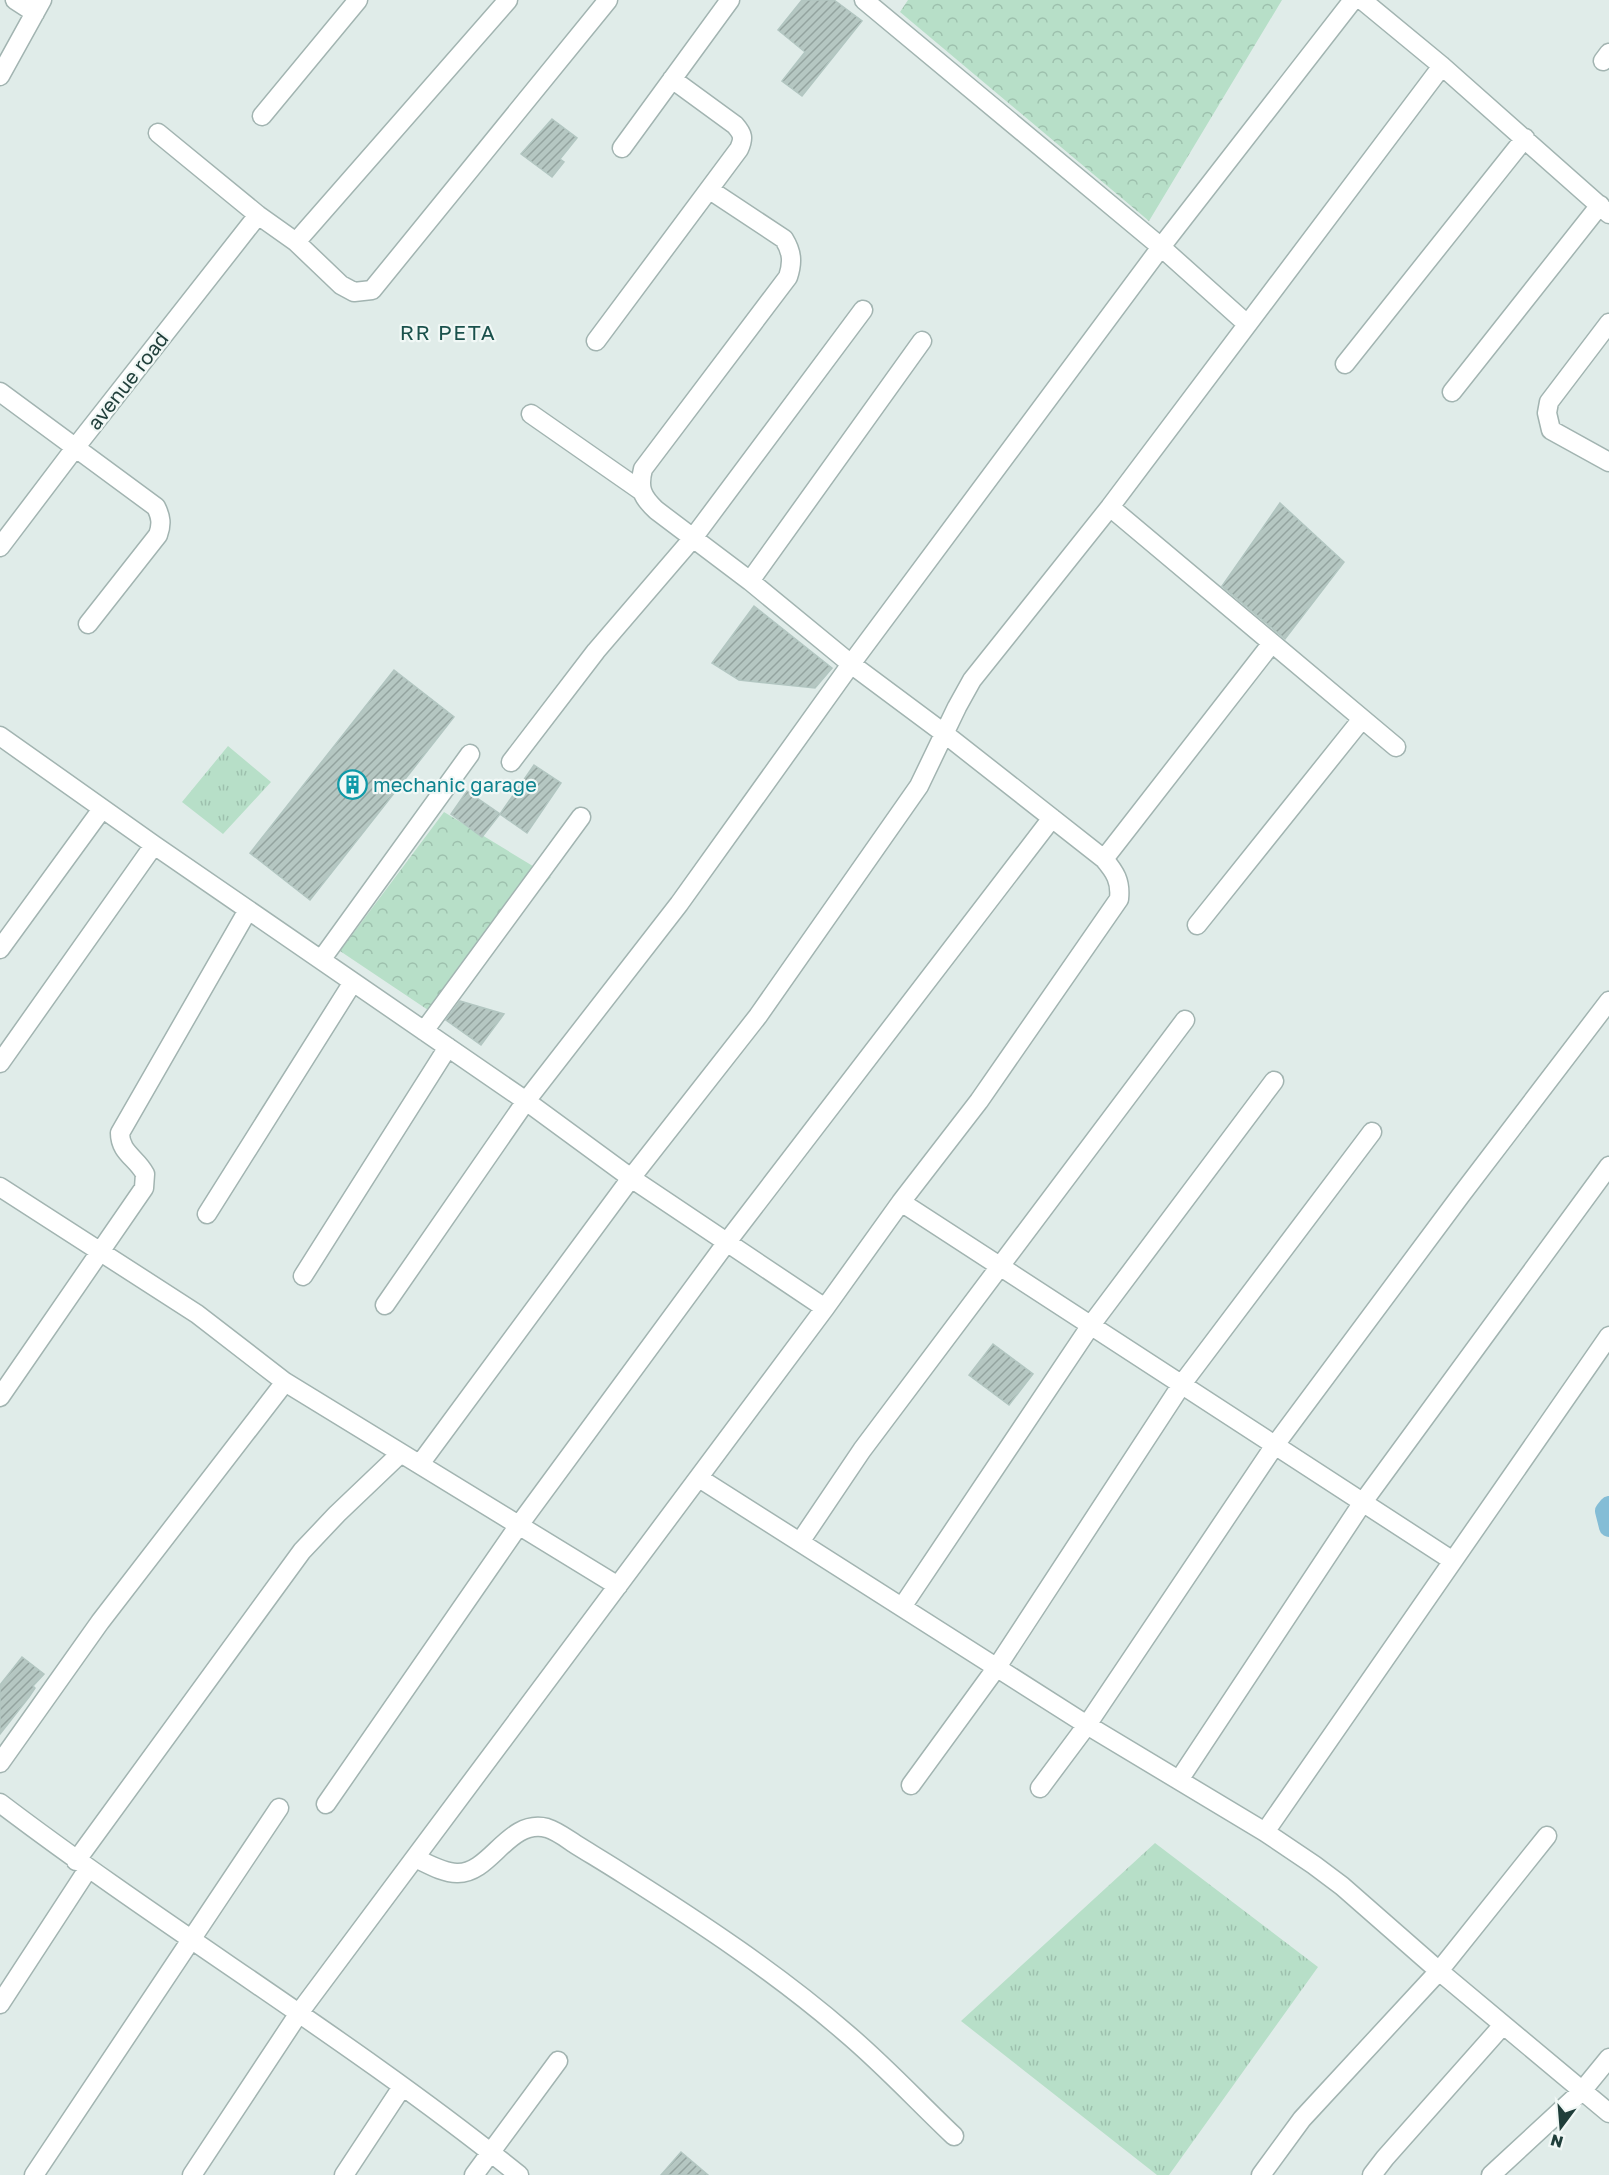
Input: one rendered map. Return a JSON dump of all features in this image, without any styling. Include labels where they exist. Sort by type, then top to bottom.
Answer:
[{"type":"street","points":[[0,76],[38,6],[15,0]]},
{"type":"street","points":[[262,116],[358,0]]},
{"type":"street","points":[[296,242],[507,0]]},
{"type":"street","points":[[158,133],[258,215],[296,242],[341,285],[354,292],[372,290],[608,0]]},
{"type":"street","points":[[622,148],[730,0]]},
{"type":"street","points":[[864,0],[1161,247],[1247,324]]},
{"type":"street","points":[[386,1305],[526,1101],[679,904],[851,664],[1161,247],[1353,0]]},
{"type":"street","points":[[1362,0],[1442,66],[1605,209],[1452,392]]},
{"type":"street","points":[[420,1464],[631,1178],[758,1016],[920,786],[972,680],[1110,507],[1442,66]]},
{"type":"street","points":[[596,341],[710,190],[743,141],[742,133],[735,125],[672,79]]},
{"type":"street","points":[[1345,364],[1525,138]]},
{"type":"street","points":[[640,490],[643,469],[788,277],[791,268],[791,249],[784,239],[710,190]]},
{"type":"street","name":"avenue road","points":[[0,547],[258,215]]},
{"type":"street","points":[[511,762],[596,651],[693,538],[862,310]]},
{"type":"street","points":[[1609,323],[1549,402],[1547,413],[1551,430],[1609,462]]},
{"type":"street","points":[[750,581],[922,340]]},
{"type":"street","points":[[0,393],[156,507],[161,517],[158,535],[88,624]]},
{"type":"street","points":[[192,2175],[299,2013],[699,1478],[901,1202],[979,1101],[1119,899],[1120,889],[1115,872],[1104,859],[656,510],[646,501],[640,490],[531,414]]},
{"type":"street","points":[[1110,507],[1396,747]]},
{"type":"street","points":[[1104,859],[1272,643]]},
{"type":"street","points":[[1197,925],[1362,719]]},
{"type":"street","points":[[0,736],[102,809],[526,1101],[631,1178],[825,1308]]},
{"type":"street","points":[[321,960],[470,754]]},
{"type":"street","points":[[0,949],[102,809]]},
{"type":"street","points":[[424,1031],[581,817]]},
{"type":"street","points":[[326,1804],[519,1526],[727,1242],[1052,818]]},
{"type":"street","points":[[0,1063],[154,845]]},
{"type":"street","points":[[0,1397],[100,1250],[139,1198],[146,1179],[143,1170],[124,1150],[120,1141],[120,1133],[248,909]]},
{"type":"street","points":[[207,1214],[353,982]]},
{"type":"street","points":[[1040,1788],[1087,1725],[1275,1445],[1609,1001]]},
{"type":"street","points":[[800,1542],[862,1450],[1185,1020]]},
{"type":"street","points":[[303,1276],[448,1047]]},
{"type":"street","points":[[902,1607],[1091,1325],[1274,1081]]},
{"type":"street","points":[[911,1785],[997,1667],[1182,1384],[1372,1132]]},
{"type":"street","points":[[1179,1780],[1363,1502],[1609,1166]]},
{"type":"street","points":[[0,1187],[197,1314],[285,1382],[618,1586]]},
{"type":"street","points":[[901,1202],[1453,1561]]},
{"type":"street","points":[[1265,1832],[1609,1336]]},
{"type":"street","points":[[0,1763],[100,1622],[285,1382]]},
{"type":"street","points":[[0,2004],[82,1865],[302,1551],[401,1453]]},
{"type":"street","points":[[699,1478],[1087,1725],[1265,1832],[1342,1886],[1609,2113]]},
{"type":"street","points":[[0,1803],[82,1865],[299,2013],[519,2175]]},
{"type":"street","points":[[34,2175],[279,1808]]},
{"type":"street","points":[[415,1858],[441,1869],[460,1873],[476,1868],[515,1834],[526,1829],[536,1827],[556,1832],[645,1887],[779,1978],[847,2033],[954,2136]]},
{"type":"street","points":[[1261,2175],[1302,2119],[1440,1971],[1546,1836]]},
{"type":"street","points":[[1372,2175],[1503,2025]]},
{"type":"street","points":[[1491,2175],[1582,2091],[1609,2058]]},
{"type":"street","points":[[474,2175],[558,2061]]},
{"type":"street","points":[[344,2175],[402,2087]]},
{"type":"green space","points":[[908,0],[1282,0],[1149,221],[900,12]]},
{"type":"green space","points":[[228,746],[271,782],[223,834],[182,802]]},
{"type":"green space","points":[[444,812],[551,877],[428,1010],[340,951]]},
{"type":"green space","points":[[1155,1843],[1318,1967],[1169,2175],[1157,2175],[961,2021]]},
{"type":"building","points":[[802,0],[834,0],[862,21],[802,96],[782,81],[805,52],[778,30]]},
{"type":"building","points":[[552,119],[577,138],[560,159],[564,162],[552,177],[521,154]]},
{"type":"building","points":[[1280,503],[1344,562],[1285,639],[1222,586]]},
{"type":"building","points":[[754,606],[832,668],[815,688],[739,680],[712,663]]},
{"type":"building","name":"mechanic garage","points":[[394,670],[454,717],[310,900],[250,853]]},
{"type":"building","points":[[534,765],[561,783],[527,833],[500,814]]},
{"type":"building","points":[[467,791],[500,814],[482,837],[451,814]]},
{"type":"building","points":[[460,1001],[504,1014],[481,1045],[446,1020]]},
{"type":"building","points":[[993,1344],[1033,1374],[1009,1405],[969,1375]]},
{"type":"building","points":[[22,1657],[44,1674],[0,1734],[0,1685]]},
{"type":"building","points":[[681,2152],[708,2175],[661,2175]]},
{"type":"waterway","points":[[1609,1506],[1605,1511],[1609,1527]]},
{"type":"place","name":"mechanic garage","points":[[352,785]]},
{"type":"district","name":"RR PETA","points":[[448,333]]}]
